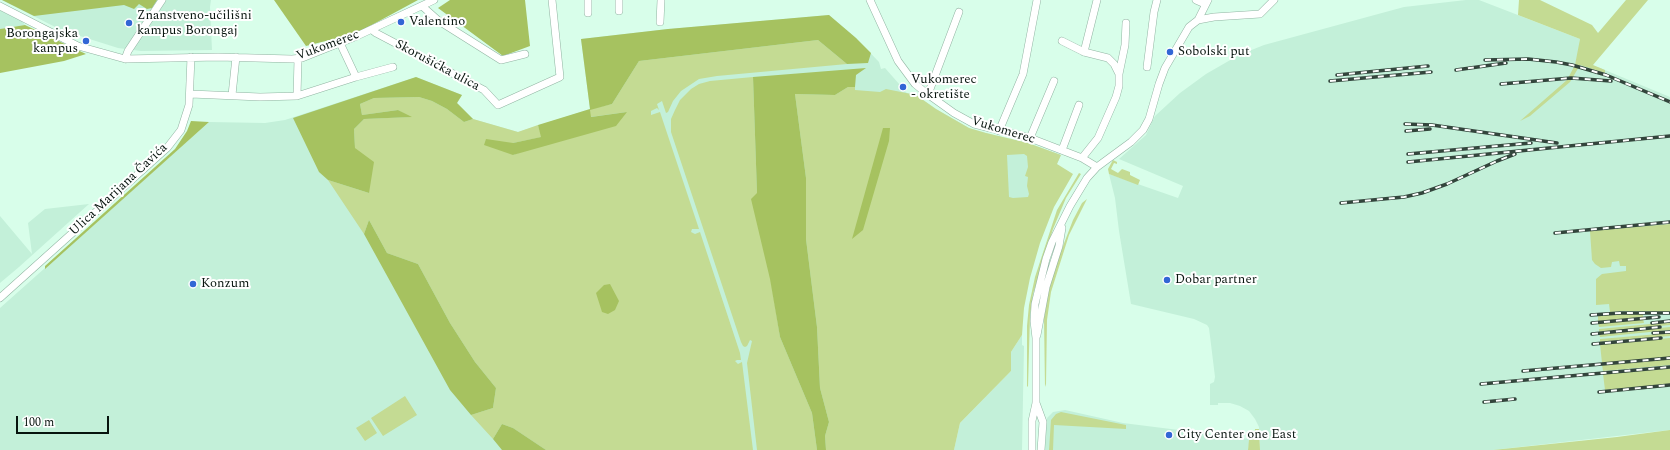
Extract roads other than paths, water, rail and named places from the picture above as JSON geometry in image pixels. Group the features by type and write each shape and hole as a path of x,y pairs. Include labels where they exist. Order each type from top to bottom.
{"street":[{"path":"125,59 128,50 162,0"},
{"name":"Vukomerec","path":"0,6 78,46 125,59 191,57 298,58 372,30 434,0"},
{"name":"Skorušićka ulica","path":"372,30 484,90 498,105 560,77 552,0"},
{"path":"588,0 588,13"},
{"path":"619,0 619,11"},
{"path":"660,22 661,0"},
{"name":"Vukomerec","path":"870,0 898,61 915,84 926,93 954,113 974,124 1030,138 1082,158 1096,167"},
{"path":"999,131 1023,74 1037,0"},
{"path":"1084,52 1097,0"},
{"path":"1147,67 1157,0"},
{"path":"1032,450 1032,421 1036,403 1036,338 1034,322 1037,294 1046,259 1063,220 1087,178 1096,167 1131,142 1144,130 1149,119 1165,68 1189,27 1198,20 1207,2 1196,0"},
{"path":"1198,20 1214,17 1260,14 1274,0"},
{"path":"422,6 439,21 501,60 525,54"},
{"path":"926,93 930,89 959,12"},
{"path":"1082,158 1098,138 1116,97 1125,45 1126,23"},
{"path":"1062,41 1084,52 1108,58 1114,64 1119,74"},
{"path":"340,43 356,77"},
{"name":"Ulica Marijana Čavića","path":"0,298 167,148 181,130 189,105 191,57"},
{"path":"232,96 236,57"},
{"path":"297,96 298,58"},
{"path":"190,94 232,96 297,96 393,67"},
{"path":"1030,138 1054,81"},
{"path":"1062,150 1079,105"},
{"path":"1036,403 1042,422 1041,450"}],"railway":[{"path":"1485,60 1528,59 1572,65 1606,75 1670,102"},
{"path":"1456,70 1506,63"},
{"path":"1337,75 1428,66"},
{"path":"1330,81 1431,72"},
{"path":"1501,84 1571,78 1611,81"},
{"path":"1405,124 1432,125 1557,143"},
{"path":"1406,131 1430,129"},
{"path":"1408,162 1670,136"},
{"path":"1408,154 1531,143"},
{"path":"1341,203 1404,197 1422,193 1447,184 1515,154"},
{"path":"1555,233 1670,222"},
{"path":"1591,315 1620,313 1670,313"},
{"path":"1592,323 1659,317"},
{"path":"1652,323 1670,321"},
{"path":"1592,334 1660,327"},
{"path":"1653,333 1670,332"},
{"path":"1593,344 1661,338"},
{"path":"1523,371 1670,358"},
{"path":"1481,384 1670,367"},
{"path":"1599,392 1670,385"},
{"path":"1484,402 1515,399"}],"place":[{"name":"Valentino","path":"401,22"},
{"name":"Znanstveno-učilišni kampus Borongaj","path":"129,23"},
{"name":"Borongajska kampus","path":"86,41"},
{"name":"Sobolski put","path":"1170,52"},
{"name":"Vukomerec - okretište","path":"903,87"},
{"name":"Dobar partner","path":"1167,280"},
{"name":"Konzum","path":"193,284"},
{"name":"City Center one East","path":"1169,435"}]}
